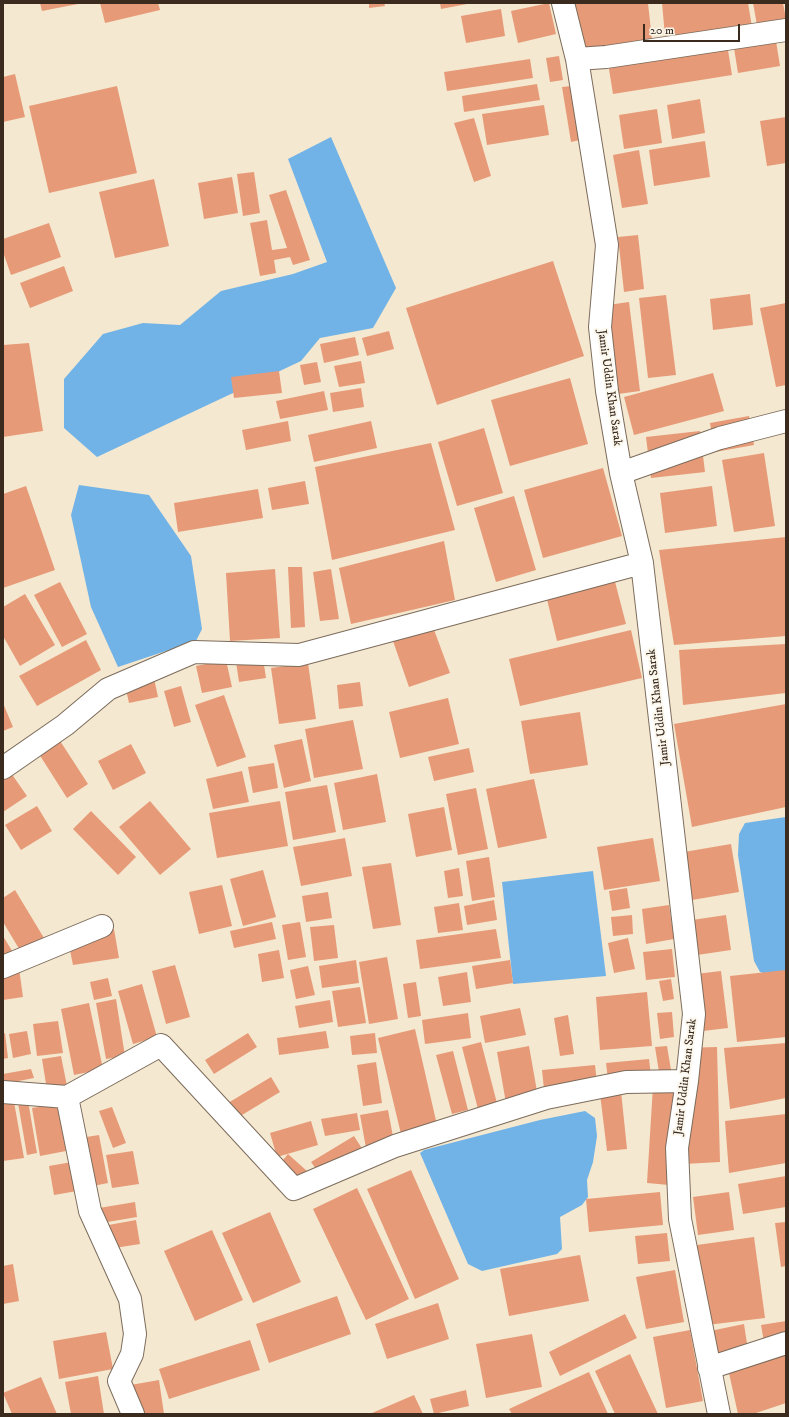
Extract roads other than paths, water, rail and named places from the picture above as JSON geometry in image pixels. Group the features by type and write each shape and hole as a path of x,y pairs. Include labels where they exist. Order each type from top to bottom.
{"street":[{"name":"Jamir Uddin Khan Sarak","path":"563,3 577,59 607,245 600,328 607,391 621,473 642,563 694,1014 687,1081 677,1148 680,1219 719,1414"},
{"path":"577,59 786,30"},
{"path":"621,473 720,438 786,421"},
{"path":"3,768 65,725 108,689 194,652 299,655 642,563"},
{"path":"3,967 102,926"},
{"path":"3,1092 67,1097 161,1045 294,1189 395,1146 546,1098 626,1082 687,1081"},
{"path":"67,1097 90,1211 130,1299 135,1334 132,1354 119,1381 134,1414"},
{"path":"709,1368 786,1343"}],"water":[{"path":"331,137 396,288 373,328 320,338 301,361 97,457 64,428 64,379 103,334 143,323 180,325 221,291 293,274 327,262 288,159"},
{"path":"79,485 149,495 191,556 202,629 196,641 118,667 91,607 71,515"},
{"path":"786,817 786,974 773,976 760,972 754,961 738,855 739,834 745,823"},
{"path":"593,871 606,976 513,984 502,882"},
{"path":"585,1111 595,1118 597,1136 593,1162 587,1180 588,1197 582,1205 560,1217 562,1249 557,1254 482,1271 468,1264 420,1153 424,1150 540,1120"}]}
